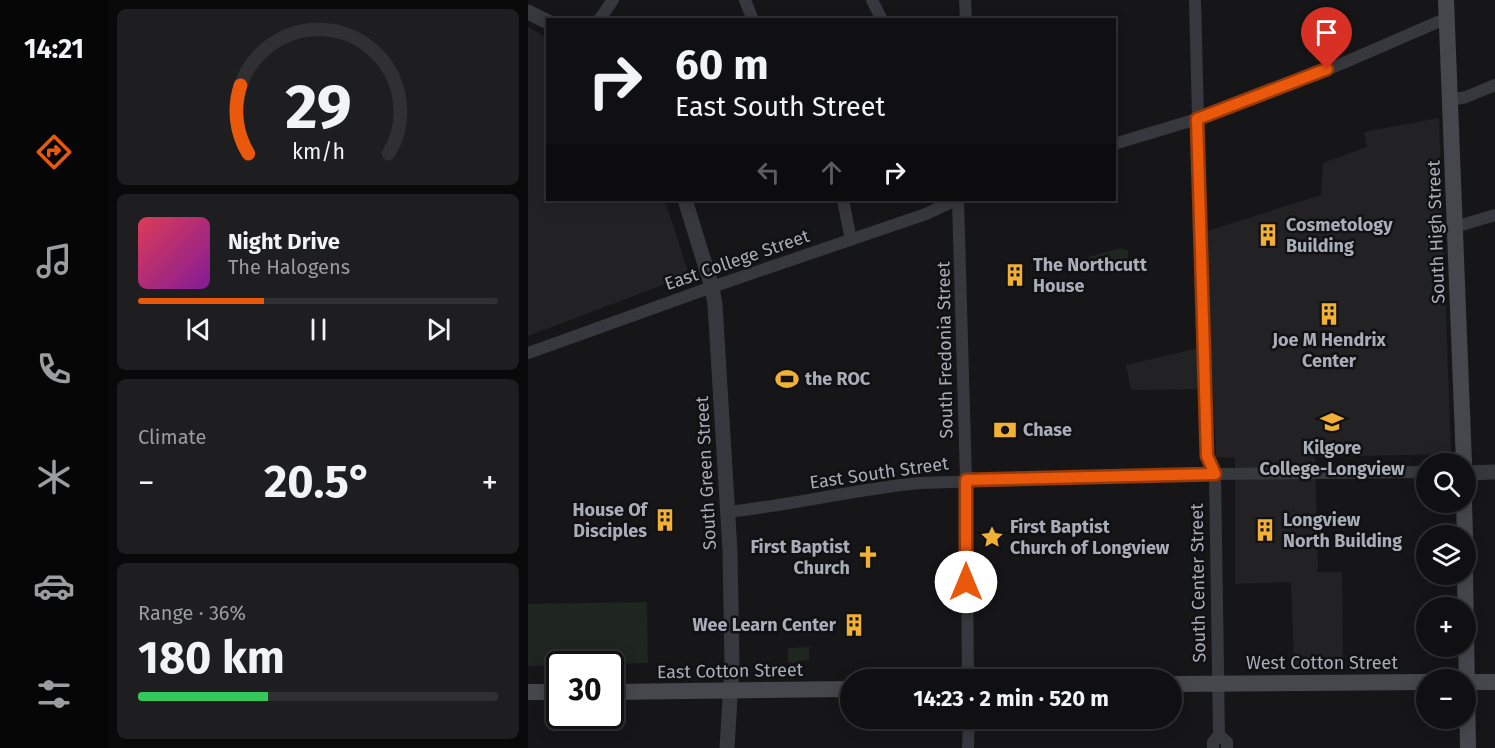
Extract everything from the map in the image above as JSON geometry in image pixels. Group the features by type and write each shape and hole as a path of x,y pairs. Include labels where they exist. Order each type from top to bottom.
{"main road":[{"name":"South High Street","path":"1446,0 1464,453"},
{"path":"1465,585 1467,669"},
{"name":"West Cotton Street","path":"1217,682 1416,682"},
{"path":"1182,684 1217,682"},
{"path":"1476,682 1495,682"},
{"name":"East Cotton Street","path":"624,692 840,689"},
{"path":"528,692 546,692"},
{"path":"1468,729 1468,748"}],"street":[{"path":"600,18 613,0"},
{"path":"745,0 752,18"},
{"path":"872,0 881,18"},
{"path":"965,0 966,18"},
{"name":"South Center Street","path":"1195,0 1206,448 1215,474 1219,735 1213,742 1213,748"},
{"path":"528,12 546,21"},
{"path":"1116,143 1197,119 1341,63 1447,18"},
{"path":"1450,100 1466,97 1495,85"},
{"name":"South Green Street","path":"685,201 712,287 715,304 731,590 727,748"},
{"path":"843,201 851,240"},
{"name":"East College Street","path":"528,353 933,211 955,201"},
{"name":"South Fredonia Street","path":"957,201 966,480 968,669"},
{"path":"1455,226 1495,215"},
{"name":"East South Street","path":"728,512 775,507 903,484 966,480 1416,472"},
{"path":"1476,472 1495,472"},
{"path":"969,729 970,746"},
{"name":"South Center Street","path":"1219,735 1227,742 1227,748"}],"shaded area":[{"path":"528,27 546,37 546,201 665,201 689,275 528,336"},
{"name":"Kilgore College-Longview","path":"1439,118 1451,453 1315,457 1318,568 1316,572 1342,572 1343,667 1294,667 1291,582 1235,584 1235,458 1216,457 1213,389 1131,390 1126,365 1211,345 1207,231 1321,195 1323,163 1367,147 1364,132"},
{"path":"1121,248 1128,251 1128,262 1094,272 1090,269 1088,257"},
{"path":"647,602 648,663 624,664 624,651 546,651 546,666 528,666 528,604"},
{"path":"809,647 809,660 788,663 788,648"}],"place":[{"name":"Cosmetology Building","path":"1268,235"},
{"name":"The Northcutt House","path":"1015,275"},
{"name":"Joe M Hendrix Center","path":"1329,314"},
{"name":"the ROC","path":"787,379"},
{"name":"Kilgore College-Longview","path":"1332,422"},
{"name":"Chase","path":"1005,430"},
{"name":"House Of Disciples","path":"665,520"},
{"name":"Longview North Building","path":"1265,530"},
{"name":"First Baptist Church of Longview","path":"992,537"},
{"name":"First Baptist Church","path":"868,557"},
{"name":"Wee Learn Center","path":"854,625"}],"route":[{"path":"966,582 966,480 1215,474 1207,456 1197,119 1327,69"}]}
